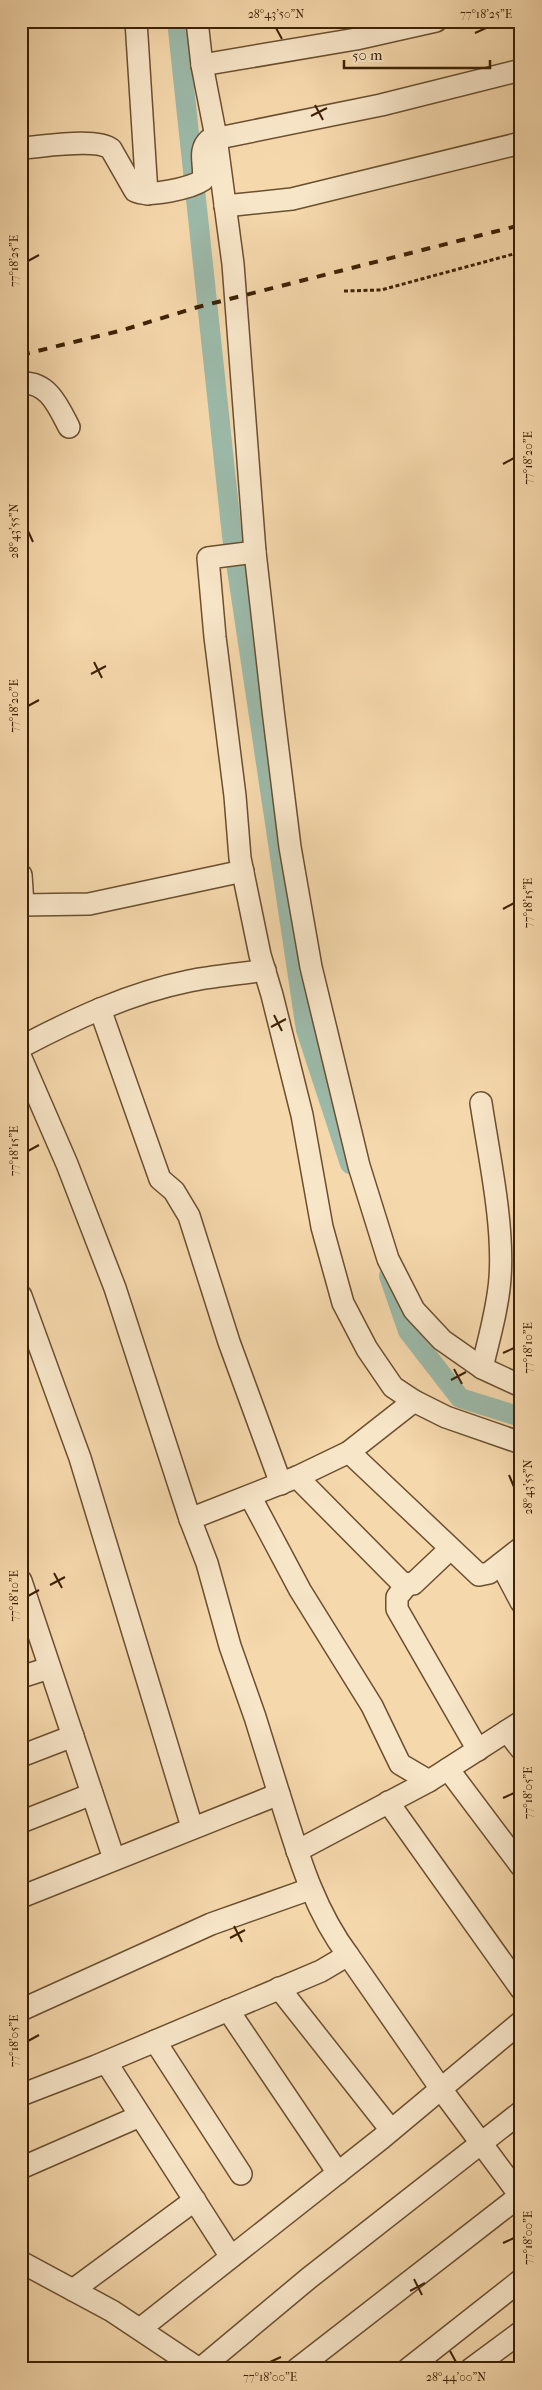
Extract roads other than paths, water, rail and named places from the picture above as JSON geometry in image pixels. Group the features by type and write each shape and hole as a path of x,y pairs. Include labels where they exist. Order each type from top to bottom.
{"street":[{"path":"136,21 147,194"},
{"path":"196,21 216,137 236,297 248,553 290,847 311,967 359,1166 388,1259 414,1310 442,1340 482,1368 521,1386"},
{"path":"202,64 356,39 436,21"},
{"path":"21,148 92,143 106,145 111,149 135,191 147,194 178,189 203,180 202,152 204,144 216,137 381,105 521,70"},
{"path":"225,206 292,199 521,143"},
{"path":"21,383 40,385 50,394 69,427"},
{"path":"248,553 215,556 208,558 207,562 243,871 265,970 302,1115 322,1227 343,1303 379,1369 393,1387 414,1401 473,1428 521,1443"},
{"path":"21,875 22,905 89,904 243,871"},
{"path":"21,1047 68,1022 100,1009 188,981 265,970"},
{"path":"100,1009 160,1179 174,1191 189,1216 229,1342 289,1480 402,1583 407,1585 414,1584 450,1549"},
{"path":"21,1058 67,1164 115,1288 190,1519 207,1564 230,1646 310,1889 333,1935 480,2143 521,2196 297,2369"},
{"path":"481,1102 500,1240 500,1276 497,1306 482,1368"},
{"path":"21,1296 80,1458 192,1827"},
{"path":"190,1519 289,1480 349,1452 414,1401"},
{"path":"349,1452 479,1575 489,1573 521,1548"},
{"path":"250,1496 300,1590 372,1706 400,1764 429,1781"},
{"path":"501,1564 521,1602"},
{"path":"21,1580 25,1605 50,1668 114,1859"},
{"path":"407,1585 397,1597 397,1609 478,1750"},
{"path":"21,1677 50,1668"},
{"path":"297,1851 429,1781 514,1727 521,1749"},
{"path":"21,1756 72,1736"},
{"path":"448,1769 521,1866"},
{"path":"21,1822 92,1794"},
{"path":"21,1896 279,1794"},
{"path":"388,1802 521,1988"},
{"path":"21,2010 212,1924 310,1889"},
{"path":"21,2095 106,2062 321,1971 348,1955"},
{"path":"279,1988 390,2130"},
{"path":"228,2010 338,2173"},
{"path":"140,2329 338,2173 521,2022"},
{"path":"155,2041 241,2174"},
{"path":"106,2062 232,2257"},
{"path":"21,2262 112,2310 200,2369 309,2278 521,2112"},
{"path":"21,2168 140,2116"},
{"path":"74,2290 195,2200"},
{"path":"408,2369 521,2280"},
{"path":"471,2369 521,2332"}],"waterway":[{"path":"177,21 232,536 306,1030 350,1164"},
{"path":"389,1276 408,1331 460,1398 521,1417"}],"railway":[{"path":"21,355 123,330 198,307 521,225"}]}
